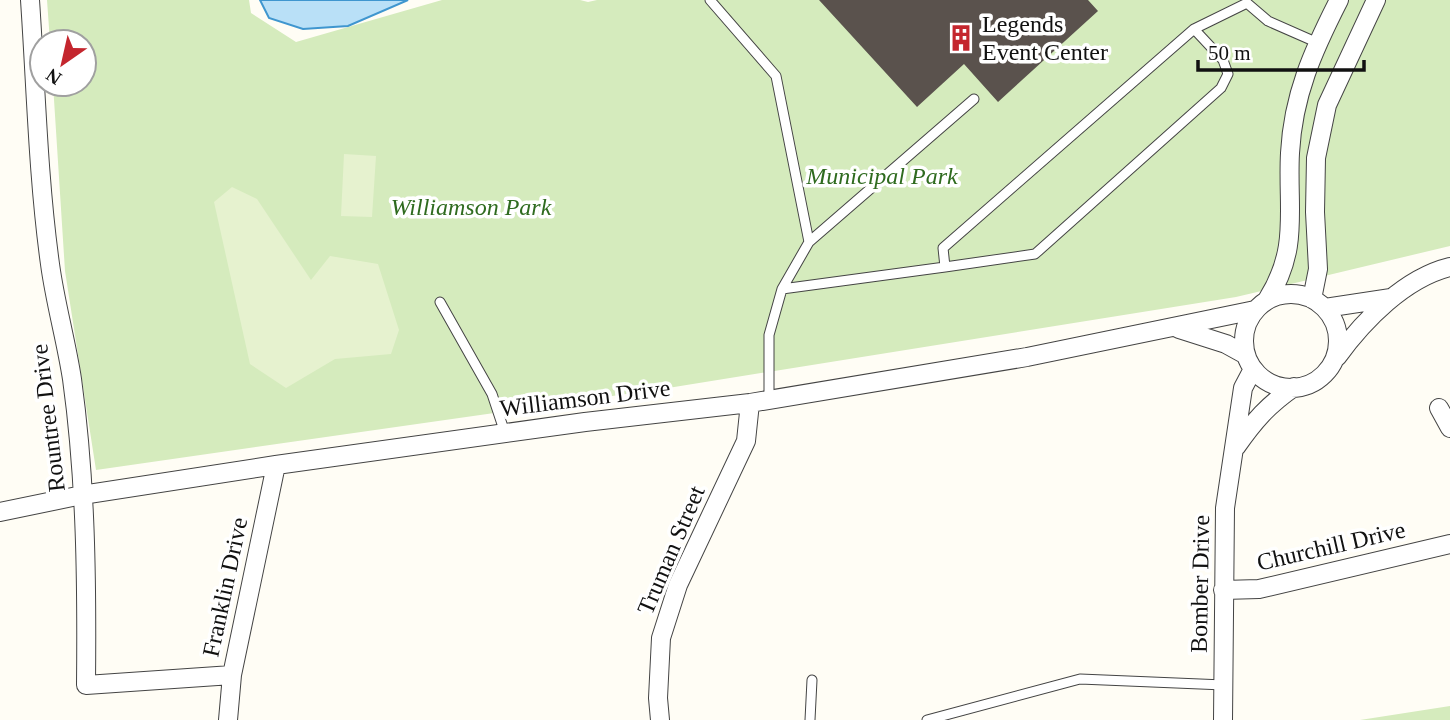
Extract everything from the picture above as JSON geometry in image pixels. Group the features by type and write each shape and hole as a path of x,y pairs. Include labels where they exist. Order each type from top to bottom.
{"street":[{"name":"Rountree Drive","path":"30,0 40,169 50,265 72,379 82,495 87,592 86,685 232,675"},
{"path":"1339,0 1305,73 1290,153 1288,249 1280,279 1247,324 1244,339 1250,362 1265,380 1279,386 1309,384 1322,376 1368,318 1391,298 1436,271 1450,267"},
{"path":"1319,303 1315,212 1316,158 1327,105 1376,0"},
{"path":"1261,305 1282,295 1298,294 1319,303 1334,321 1338,335 1332,364"},
{"path":"1319,303 1391,298"},
{"name":"Williamson Drive","path":"0,512 82,495 276,465 769,400 1027,357 1176,328 1261,305"},
{"name":"Williamson Drive","path":"1176,328 1226,344 1250,362"},
{"name":"Bomber Drive","path":"1223,720 1225,508 1243,388 1250,362"},
{"name":"Bomber Drive","path":"1234,450 1256,419 1274,401 1294,387"},
{"name":"Truman Street","path":"660,720 658,698 661,638 678,585 746,441 750,403"},
{"path":"1439,408 1450,428"},
{"name":"Franklin Drive","path":"228,720 232,675 276,465"},
{"name":"Churchill Drive","path":"1223,590 1259,589 1450,544"}],"lane":[{"path":"710,0 776,76 809,242"},
{"path":"945,267 943,248 1194,29 1247,1 1268,21 1318,43"},
{"path":"782,289 1035,254 1221,88 1228,74 1223,60 1194,29"},
{"path":"769,400 769,335 782,289 809,242 974,99"},
{"path":"440,302 492,394 505,433"},
{"path":"927,720 1080,679 1224,685"},
{"path":"810,720 812,680"}],"green space":[{"path":"47,0 249,0 251,13 296,42 442,0 1450,0 1450,246 1236,297 668,388 96,470 65,271 54,98 98,98 98,28 49,28"},
{"path":"344,154 376,156 372,217 341,216"},
{"path":"232,187 257,199 311,280 330,256 378,264 399,330 391,354 335,359 286,388 250,364 214,202"},
{"path":"1450,706 1450,720 1360,720"}],"water":[{"path":"260,0 408,0 348,26 303,29 269,18"}],"building":[{"name":"Legends Event Center","path":"819,0 1088,0 1098,11 998,102 964,64 917,107"}],"place":[{"name":"Legends Event Center","path":"961,38"}],"park label":[{"name":"Municipal Park","path":"882,176"},
{"name":"Williamson Park","path":"471,207"}]}
